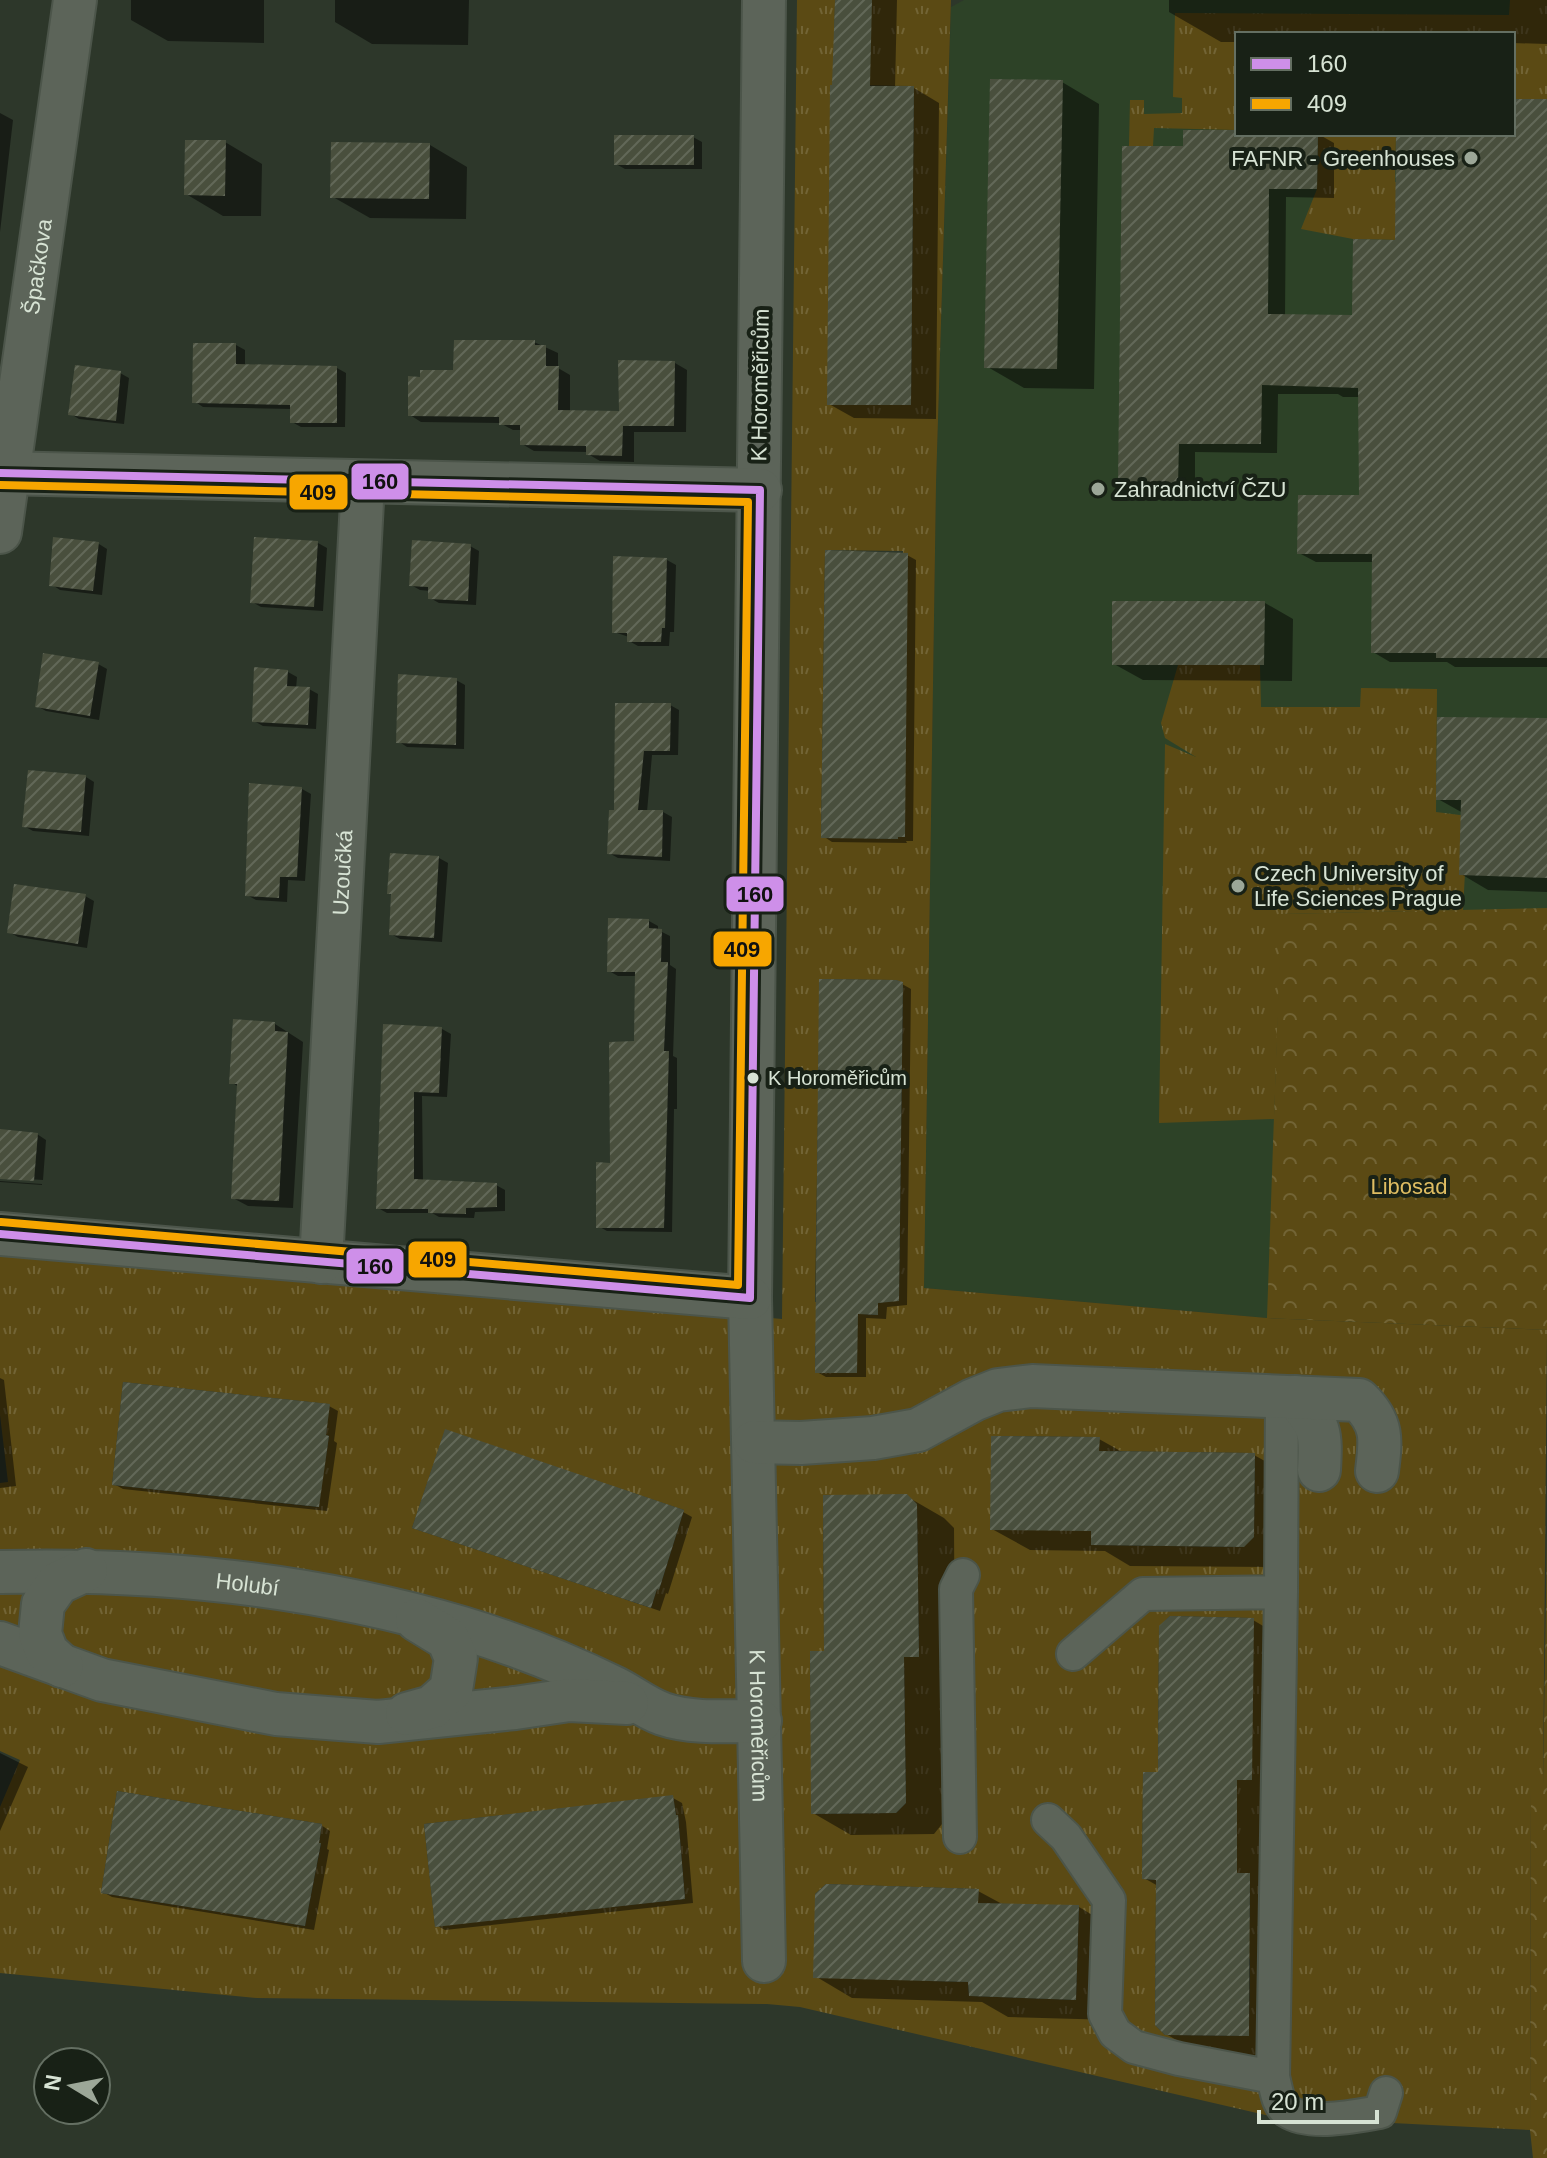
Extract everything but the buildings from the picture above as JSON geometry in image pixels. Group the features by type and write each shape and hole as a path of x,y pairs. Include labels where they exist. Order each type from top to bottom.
{"street":[{"name":"Špačkova","path":"0,532 3,473 75,0"},
{"name":"K Horoměřicům","path":"764,0 750,1298 764,1961"},
{"path":"3,473 760,490"},
{"name":"Uzoučká","path":"321,1262 363,483"},
{"path":"0,1234 750,1298"},
{"path":"754,1442 801,1443 873,1438 918,1430 998,1390 1032,1386 1359,1400 1374,1414 1380,1444 1377,1471"},
{"path":"1289,1397 1316,1420 1321,1442 1319,1470"},
{"path":"1289,1397 1281,1592 1273,2077 1278,2098 1287,2111 1311,2118 1339,2119 1380,2112 1386,2093"},
{"path":"62,1666 47,1652 40,1634 43,1604 58,1583 86,1570"},
{"name":"Holubí","path":"0,1572 86,1570 261,1585 348,1599 463,1628 521,1648 618,1689 665,1715 717,1722 760,1721"},
{"path":"960,1837 956,1589 963,1575"},
{"path":"1073,1654 1143,1594 1281,1592"},
{"name":"Holubí","path":"378,1722 432,1707 451,1690 456,1658 448,1639 407,1614"},
{"name":"Holubí","path":"0,1643 102,1680 276,1714 378,1722 569,1700 610,1701 647,1707"},
{"path":"1048,1820 1066,1837 1109,1900 1105,2014 1115,2033 1134,2047 1273,2077"}],"shaded area":[{"name":"Czech University of Life Sciences Prague","path":"964,0 1547,0 1547,1330 1267,1318 924,1288 936,484 951,7"}],"green space":[{"path":"797,0 835,0 834,48 872,0 951,0 936,484 924,1288 1267,1318 1547,1330 1543,1786 1531,1786 1530,2130 1274,2117 800,2007 767,2004 257,1998 0,1973 0,1807 20,1760 0,1751 0,1483 8,1482 0,1415 0,1255 782,1319","holes":["831,85 914,86 911,405 828,405","825,550 903,551 898,839 821,837","820,979 896,980 903,983 899,1300 878,1303 877,1315 861,1314 860,1303 815,1302","815,1343 857,1343 857,1373 815,1373","123,1382 329,1404 326,1435 329,1436 318,1507 112,1485","445,1430 684,1510 651,1608 412,1528","991,1436 1099,1437 1099,1451 1255,1453 1254,1537 1243,1547 1092,1545 1091,1531","907,1495 917,1505 919,1657 904,1657 906,1803 896,1813 812,1814 810,1652 824,1651 823,1496","1170,1616 1253,1618 1237,1780 1237,1873 1250,1874 1250,1918 1238,1931 1250,1960 1249,2036 1165,2035 1155,2025 1156,1880 1142,1879 1143,1772 1158,1772 1159,1626","117,1791 322,1824 305,1926 101,1893","673,1796 678,1815 685,1899 435,1926 424,1824","826,1884 978,1889 978,1903 1079,1906 1076,2000 969,1996 968,1982 931,1981 815,1894"]},
{"path":"1510,0 1547,0 1547,99 1515,99 1515,32 1235,32 1235,130 1154,128 1153,146 1129,146 1130,100 1144,100 1144,114 1182,113 1182,98 1173,97 1175,13 1509,15"},
{"path":"1318,136 1396,136 1395,182 1449,183 1449,241 1353,239 1301,229 1317,189"},
{"path":"1178,665 1260,665 1261,707 1360,707 1361,688 1437,689 1436,812 1468,816 1463,910 1282,914 1274,1119 1159,1123 1165,744 1196,757 1165,738 1161,723"},
{"name":"Libosad","path":"1547,908 1547,1330 1267,1318 1281,914"},
{"path":"1547,1533 1547,2158 1533,2158 1530,2130 1531,1785 1543,1785"}],"transit line":[{"name":"160","path":"0,473 760,490"},
{"name":"409","path":"0,485 748,502 738,1285 1,1222"},
{"name":"160","path":"750,1298 760,490"},
{"name":"160","path":"0,1234 750,1298"}],"place":[{"name":"FAFNR - Greenhouses","path":"1471,158"},
{"name":"Zahradnictví ČZU","path":"1098,489"},
{"name":"Czech University of Life Sciences Prague","path":"1238,886"},
{"name":"K Horoměřicům","path":"753,1078"}]}
